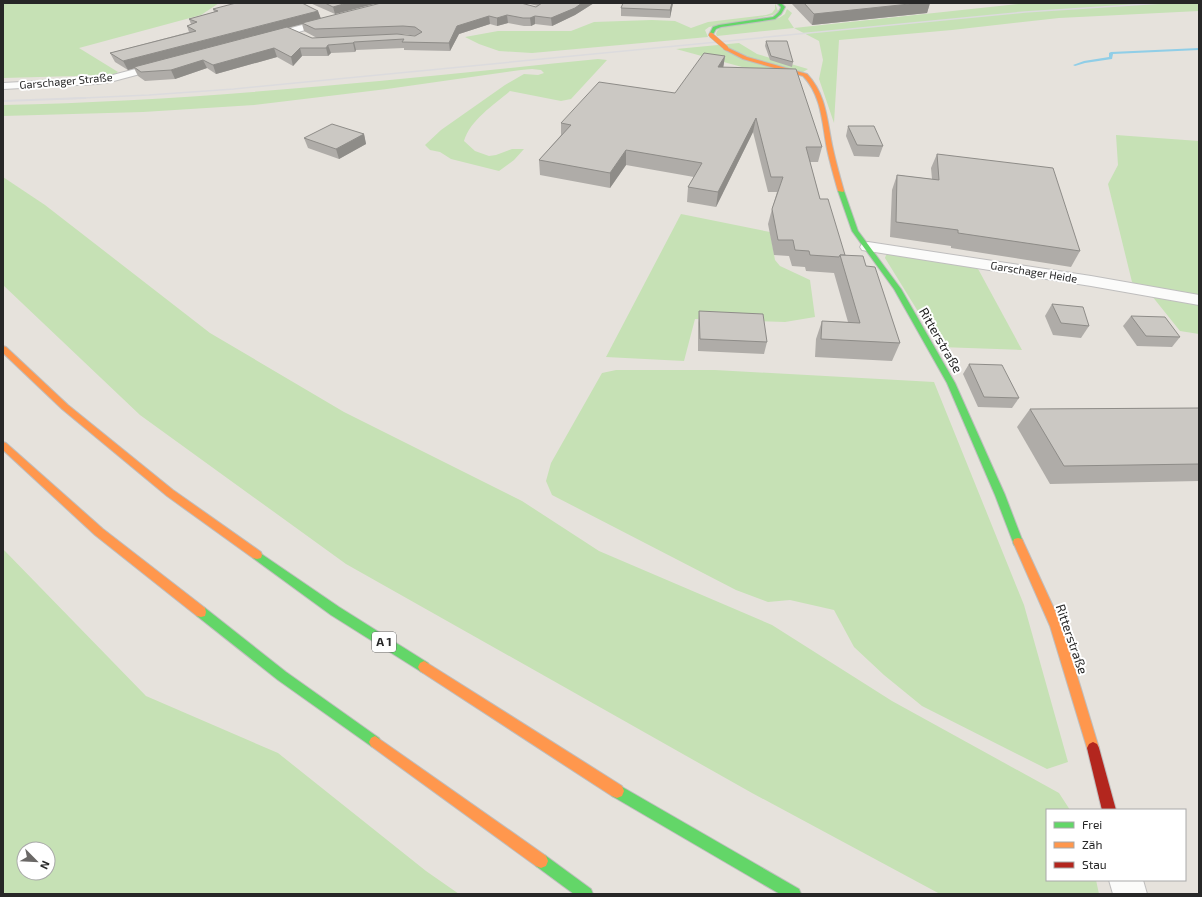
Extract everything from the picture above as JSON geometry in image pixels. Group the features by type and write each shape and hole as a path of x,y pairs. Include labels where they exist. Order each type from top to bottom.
{"main road":[{"name":"Ritterstraße","path":"779,3 783,8 780,15 763,20 720,26 714,28 711,35 726,48 745,58 796,72 808,76 811,80 822,106 830,150 844,202 854,231 868,247 897,289 951,383 1000,495 1019,544 1056,626 1090,736 1109,809"},
{"name":"A 1","path":"3,349 65,407 170,493 335,611 643,807 794,894"},
{"path":"3,445 99,532 282,676 586,894"}],"street":[{"path":"253,41 336,18 321,14"},
{"path":"292,31 309,39"},
{"name":"Garschager Straße","path":"3,86 103,80 178,61"},
{"name":"Garschager Heide","path":"868,247 1098,282 1199,300"},
{"path":"1126,881 1130,894"}],"green space":[{"path":"3,3 219,3 201,15 79,48 118,72 113,75 3,78"},
{"path":"775,3 778,11 773,15 709,27 705,30 708,37 532,53 499,51 465,37 498,31 571,31 594,22 652,20 675,21 691,28 708,22 766,15 772,13 775,9"},
{"path":"1028,3 1199,3 1199,11 1059,18 952,30 839,40 834,123 819,79 823,60 819,41 794,28"},
{"path":"787,9 792,13 788,19 794,28 717,36 716,34 720,28 779,18 785,14"},
{"path":"739,43 757,54 808,69 790,80 676,49"},
{"path":"598,59 607,60 571,99 561,101 510,91 490,107 471,126 464,141 475,151 489,156 512,149 524,149 514,160 499,171 451,159 440,152 430,150 425,145 441,130 505,85 524,74 538,75 544,73 541,70 521,70 387,89 254,105 143,112 3,116 3,105 78,103 227,94"},
{"path":"1116,135 1199,141 1199,334 1180,331 1152,296 1132,282 1108,184 1118,165"},
{"path":"3,177 45,205 210,333 344,412 522,501 599,551 772,625 892,701 1059,793 1069,809 1046,809 1046,881 1096,881 1099,894 940,894 752,793 346,564 140,415 3,285"},
{"path":"681,214 770,232 775,260 780,266 810,280 815,317 785,322 695,319 684,361 606,357"},
{"path":"888,254 977,267 1022,350 940,347 885,258"},
{"path":"616,370 715,370 934,382 1024,605 1068,762 1047,769 922,706 884,675 854,647 834,610 790,600 768,602 736,590 552,495 546,481 551,463 602,373"},
{"path":"3,549 146,696 278,753 426,871 459,894 3,894"}],"building":[{"path":"236,3 302,3 318,11 123,61 110,53 196,31 187,26 197,22 189,19 218,11 213,9"},
{"path":"325,3 347,3 333,7"},
{"path":"381,3 521,3 536,7 542,3 582,3 575,8 551,18 535,16 523,18 507,15 497,18 489,16 457,26 449,43 402,42 404,39 354,42 328,45 326,48 300,48 291,57 274,48 213,65 203,60 171,70 141,72 134,67 287,27 312,38 397,34 415,36 422,32 415,27 403,26 315,29 302,23"},
{"path":"623,3 672,3 670,10 621,8"},
{"path":"804,3 919,3 814,14"},
{"path":"766,41 787,41 793,62 771,56"},
{"path":"704,53 725,56 718,67 796,69 822,147 806,147 820,199 828,199 845,255 840,255 839,257 810,255 809,251 795,250 793,240 778,240 772,209 783,177 771,177 756,118 718,192 688,187 702,163 626,150 610,173 539,160 571,125 561,123 599,82 675,93"},
{"path":"332,124 364,134 336,149 304,138"},
{"path":"848,126 874,126 883,146 857,145"},
{"path":"937,154 1053,168 1080,251 958,233 958,230 896,222 897,175 939,180"},
{"path":"840,255 863,256 866,266 875,267 900,343 821,339 822,321 860,323"},
{"path":"1052,304 1083,307 1089,326 1061,323"},
{"path":"699,311 763,314 767,342 700,339"},
{"path":"1131,316 1165,317 1180,337 1146,336"},
{"path":"969,364 1002,365 1019,398 984,397"},
{"path":"1199,408 1199,464 1064,466 1030,409"}],"waterway":[{"path":"1075,65 1084,62 1111,58 1111,53 1199,49"}],"railway":[{"path":"75,98 234,89 1025,12 1163,3"},
{"path":"3,101 75,98"},
{"path":"61,99 75,98"},
{"path":"75,98 85,98"}],"traffic: fast":[{"path":"711,35 714,28 720,26 774,18 780,14 783,9 779,3"},
{"path":"841,191 855,231 897,289 951,383 1000,495 1018,542"},
{"path":"257,555 335,611 424,667"},
{"path":"201,612 282,676 375,742"},
{"path":"617,791 794,894"},
{"path":"541,861 586,894"}],"traffic: slow":[{"path":"711,35 726,48"},
{"path":"726,48 745,58 805,75 812,82 817,90 823,109 830,149 841,191"},
{"path":"3,349 65,407 170,493 257,555"},
{"path":"3,445 99,532 201,612"},
{"path":"1018,542 1056,626 1093,748"},
{"path":"424,667 617,791"},
{"path":"375,742 541,861"}],"traffic: jam":[{"path":"1093,748 1109,809"}]}
